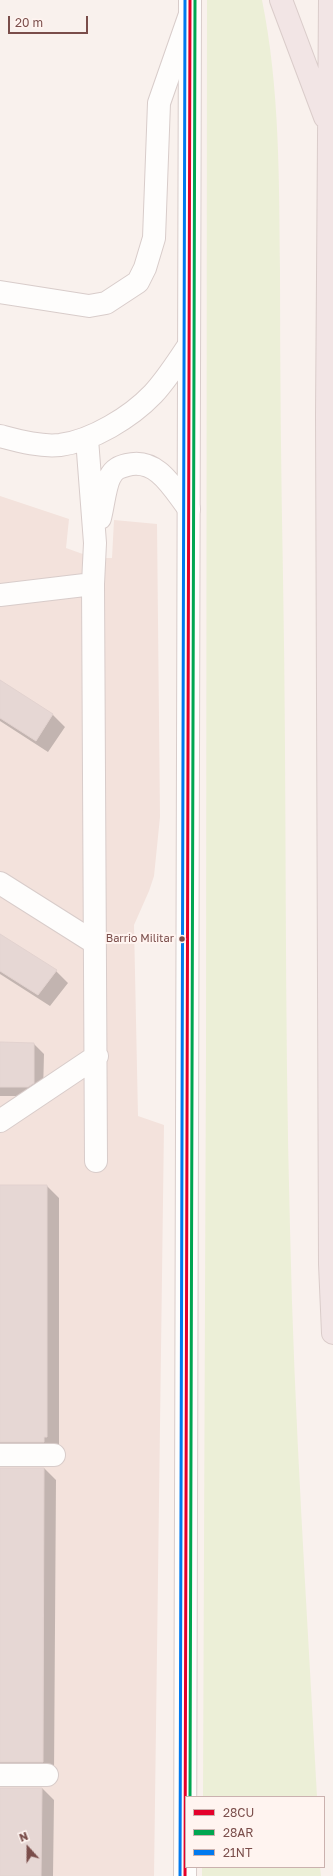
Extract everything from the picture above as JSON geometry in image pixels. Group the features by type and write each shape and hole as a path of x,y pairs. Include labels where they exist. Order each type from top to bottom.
{"highway":[{"path":"281,0 330,130"},
{"path":"316,0 330,130"},
{"path":"330,0 327,415 330,1256 333,1333"}],"street":[{"path":"0,292 89,306 106,303 138,282 145,268 154,238 158,103 190,6"},
{"path":"185,1796 190,6"},
{"path":"0,436 28,443 60,445 87,439 116,424 153,395 189,345"},
{"path":"87,439 95,543 93,584 97,1056 96,1161"},
{"path":"95,543 109,477 118,467 136,463 146,464 154,468 189,509"},
{"path":"0,595 93,584"},
{"path":"0,883 95,943"},
{"path":"0,1121 97,1056"},
{"path":"0,1455 54,1455"},
{"path":"0,1775 47,1775"}],"shaded area":[{"path":"0,496 69,519 66,548 94,558 112,558 114,520 157,524 160,817 154,876 134,925 138,1116 164,1125 154,1876 0,1876"}],"green space":[{"path":"207,0 262,0 272,67 277,135 285,740 288,1147 298,1441 317,1796 203,1796 206,1050"},
{"path":"202,1868 320,1868 321,1876 202,1876"}],"building":[{"path":"0,680 53,714 36,741 0,718"},
{"path":"0,934 57,970 38,995 0,971"},
{"path":"0,1042 34,1043 34,1083 28,1087 0,1087"},
{"path":"0,1185 47,1185 47,1437 44,1437 44,1442 0,1442"},
{"path":"0,1468 44,1468 43,1762 0,1762"},
{"path":"0,1788 42,1788 41,1876 0,1876"}],"transit line":[{"name":"21NT","path":"180,1876 185,0"},
{"name":"28CU","path":"185,1796 190,0"},
{"name":"28AR","path":"190,1796 195,0"},
{"name":"28CU","path":"185,1868 185,1876"}],"place":[{"name":"Barrio Militar","path":"182,939"}]}
